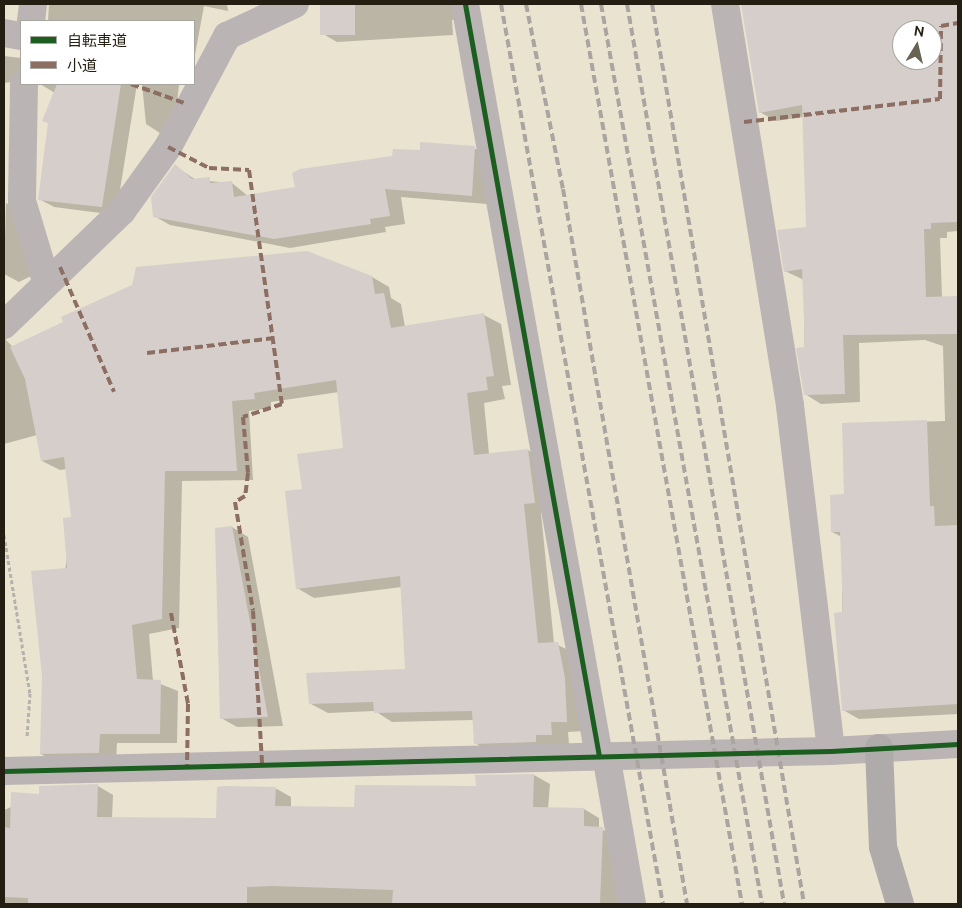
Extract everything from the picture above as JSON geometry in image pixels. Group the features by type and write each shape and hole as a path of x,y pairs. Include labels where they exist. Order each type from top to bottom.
{"street":[{"path":"31,20 33,4"},
{"path":"4,325 46,281 122,212 168,147 227,36 295,4"},
{"path":"465,4 602,756 632,904"},
{"path":"725,4 790,406 831,751"},
{"path":"4,33 20,36"},
{"path":"24,85 22,202 46,281"},
{"path":"14,771 831,751 958,744"},
{"path":"879,748 883,847 900,904"}],"path":[{"path":"4,535 30,693 14,771"}],"building":[{"path":"320,4 355,4 355,35 320,35"},
{"path":"741,4 958,4 958,222 931,223 931,229 924,229 926,297 958,296 958,334 843,335 845,394 804,395 796,348 805,347 802,269 784,272 777,230 806,227 802,105 759,113"},
{"path":"57,85 121,85 102,207 38,200 48,123 42,121"},
{"path":"420,142 475,146 472,196 385,189 390,216 370,219 371,224 274,239 153,217 151,197 175,164 192,179 210,177 210,183 232,181 234,197 295,187 292,173 300,169 392,156 393,149 420,150"},
{"path":"307,251 372,276 375,294 384,293 391,328 484,313 494,376 486,377 488,390 467,393 474,455 528,449 535,503 524,504 538,643 558,642 565,678 567,722 551,722 552,735 536,735 536,742 474,744 472,711 374,713 373,702 309,704 306,673 405,669 400,576 296,589 285,491 302,489 297,454 343,448 336,380 254,393 255,399 232,401 237,471 165,471 162,619 132,625 137,679 161,680 160,734 100,734 99,753 40,754 42,676 31,571 67,568 63,518 71,517 64,457 41,461 25,379 10,347 63,322 61,317 132,285 136,267"},
{"path":"927,420 930,506 934,506 935,526 958,525 958,704 842,711 834,613 843,612 840,532 831,532 830,495 844,494 842,423"},
{"path":"232,526 268,717 220,719 215,528"},
{"path":"534,774 533,807 584,808 584,826 603,827 600,904 392,904 393,890 272,886 247,887 247,904 28,904 28,898 4,897 4,827 10,828 11,792 39,794 39,786 98,784 97,817 216,818 217,787 223,786 276,787 275,806 354,807 355,785 476,786 475,775"}],"railway":[{"path":"501,4 663,904"},
{"path":"526,4 563,189 687,904"},
{"path":"581,4 742,904"},
{"path":"601,4 762,904"},
{"path":"627,4 784,904"},
{"path":"652,4 804,904"}],"marked path":[{"path":"744,122 940,99 941,26 958,23"},
{"path":"134,85 187,104"},
{"path":"168,147 209,168 249,170 282,404 243,417 248,473 245,496 235,502 253,611 262,764"},
{"path":"60,267 114,392"},
{"path":"147,353 274,338"},
{"path":"171,613 188,704 187,766"}],"cycle path":[{"path":"465,4 599,756"},
{"path":"4,771 831,751 958,744"}]}
